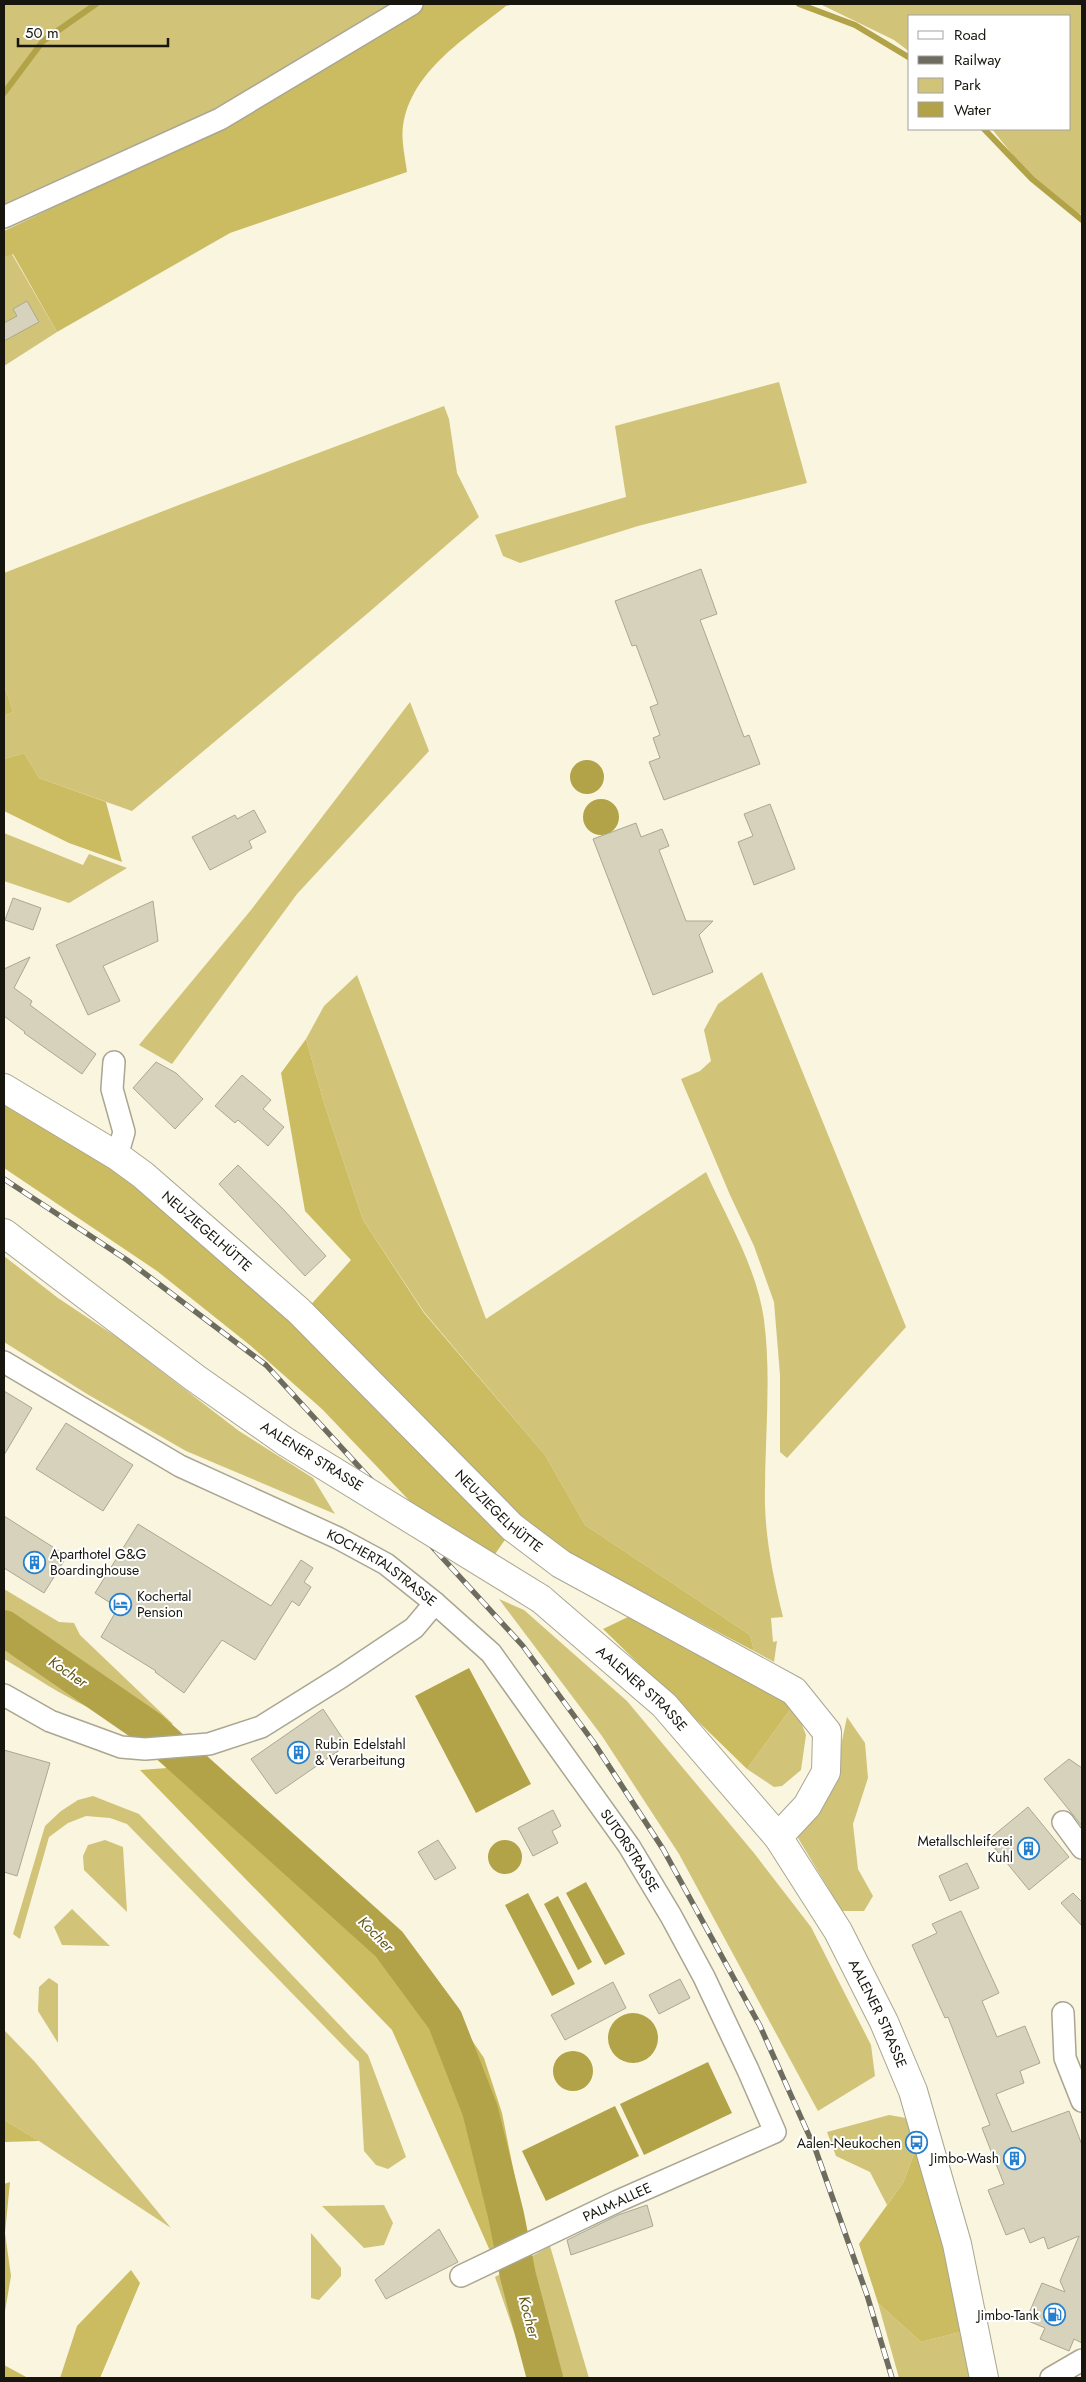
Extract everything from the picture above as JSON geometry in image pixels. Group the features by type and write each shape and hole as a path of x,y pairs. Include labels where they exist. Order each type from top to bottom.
{"street":[{"path":"4,217 220,119 412,4"},
{"path":"114,1062 112,1089 124,1132 117,1156"},
{"name":"NEU-ZIEGELHÜTTE","path":"4,1088 117,1156 143,1176 299,1311 512,1527 561,1564 794,1691 827,1732 826,1772 807,1806 778,1837"},
{"name":"AALENER STRASSE","path":"4,1233 195,1378 286,1442 540,1599 664,1705 778,1837 838,1932 884,2022 912,2090 957,2244 984,2378"},
{"name":"KOCHERTALSTRASSE","path":"4,1362 180,1466 338,1538 386,1564 436,1603 414,1628 261,1727 209,1744 145,1749 121,1747 50,1721 4,1695"},
{"name":"SUTORSTRASSE","path":"436,1603 491,1653 629,1846 704,1977 775,2132"},
{"path":"1063,1822 1082,1848"},
{"path":"1063,2013 1065,2058 1082,2101"},
{"name":"PALM-ALLEE","path":"461,2276 618,2201 775,2132"},
{"path":"1052,2378 1082,2360"}],"green space":[{"path":"4,4 397,4 216,108 4,207"},
{"path":"820,4 1082,4 1082,215 1068,208 1043,189 1021,166 993,130 1071,130 1071,15 908,15 908,50 894,40"},
{"path":"12,254 57,332 4,366 4,258"},
{"path":"779,382 807,483 638,526 520,563 503,556 495,535 626,497 615,426"},
{"path":"444,406 449,419 457,473 479,517 132,811 39,778 24,753 4,759 4,716 13,712 4,684 4,573 184,503"},
{"path":"410,702 429,751 297,894 172,1064 139,1045 251,910"},
{"path":"4,833 83,865 89,854 127,868 69,903 4,881"},
{"path":"762,972 906,1327 787,1458 780,1452 780,1375 774,1302 754,1246 730,1195 681,1079 700,1071 711,1061 704,1030 718,1004"},
{"path":"357,975 486,1319 706,1172 748,1263 755,1282 764,1320 767,1366 765,1505 771,1561 783,1617 771,1618 773,1642 777,1641 774,1662 754,1651 750,1635 585,1525 545,1455 424,1312 363,1220 324,1103 306,1039 324,1006"},
{"path":"4,1256 58,1298 118,1338 239,1431 313,1478 335,1514 186,1451 87,1394 4,1342"},
{"path":"4,1589 59,1622 74,1623 80,1635 173,1724 151,1725 129,1722 107,1715 63,1695 4,1659"},
{"path":"499,1599 524,1610 627,1701 754,1853 811,1927 871,2045 875,2076 818,2111 679,1854 602,1736"},
{"path":"794,1704 806,1735 801,1770 782,1786 774,1787 747,1769"},
{"path":"847,1717 865,1743 868,1778 853,1824 858,1869 873,1896 864,1911 842,1911 795,1833 835,1774"},
{"path":"93,1796 139,1814 368,2055 406,2157 388,2169 376,2165 364,2151 359,2062 127,1824 110,1818 86,1816 68,1823 49,1837 20,1939 13,1934 45,1826 61,1811 78,1800"},
{"path":"105,1840 123,1847 127,1912 84,1870 83,1856 88,1845"},
{"path":"72,1909 110,1946 62,1945 54,1927"},
{"path":"49,1978 58,1984 58,2043 38,2011 39,1987"},
{"path":"4,2030 35,2062 171,2228 4,2120"},
{"path":"889,2115 906,2118 915,2151 903,2183 887,2205 870,2172 836,2156 827,2132"},
{"path":"384,2205 393,2223 384,2245 364,2248 322,2206"},
{"path":"311,2233 341,2268 341,2276 319,2300 311,2298"},
{"path":"550,2246 589,2378 530,2378 495,2277"},
{"path":"878,2303 921,2342 964,2331 970,2378 899,2378"}],"shaded area":[{"path":"412,4 514,4 506,6 443,57 417,89 408,106 403,126 407,172 230,233 57,332 13,254 4,258 4,231 223,127"},
{"path":"4,684 13,712 4,716"},
{"path":"24,753 39,778 106,802 122,862 69,843 4,811 4,759"},
{"path":"306,1039 324,1103 363,1220 424,1313 545,1455 585,1525 750,1635 754,1651 572,1555 521,1517 307,1309 351,1260 305,1211 281,1073"},
{"path":"4,1097 114,1164 294,1318 509,1534 493,1557 424,1516 322,1409 251,1346 157,1271 4,1168"},
{"path":"630,1616 794,1704 747,1769 603,1629"},
{"path":"208,1765 407,1945 484,2058 502,2113 525,2228 491,2253 392,2030 140,1770"},
{"path":"4,2120 39,2141 4,2142"},
{"path":"915,2151 950,2244 964,2331 921,2342 878,2303 859,2244 903,2183"},
{"path":"10,2182 5,2233 11,2276 4,2317 4,2184"},
{"path":"131,2270 140,2283 100,2378 60,2378 77,2326"},
{"path":"4,2365 28,2378 4,2378"}],"water":[{"path":"587,760 599,765 604,777 599,789 587,794 575,789 570,777 575,765"},
{"path":"601,799 608,800 614,804 618,810 618,824 614,830 608,834 601,835 594,834 588,830 584,824 583,817 584,810 588,804 594,800"},
{"path":"469,1668 531,1784 476,1813 415,1696"},
{"path":"505,1840 512,1841 517,1845 521,1850 521,1864 517,1869 512,1873 505,1874 498,1873 493,1869 489,1864 488,1857 489,1850 493,1845 498,1841"},
{"path":"586,1882 625,1954 605,1965 566,1893"},
{"path":"528,1893 575,1984 552,1996 505,1905"},
{"path":"558,1896 592,1962 578,1970 544,1904"},
{"path":"633,2013 643,2015 651,2020 656,2028 658,2038 656,2048 651,2056 643,2061 633,2063 623,2061 615,2056 610,2048 608,2038 610,2028 615,2020 623,2015"},
{"path":"573,2051 587,2057 593,2071 587,2085 573,2091 559,2085 553,2071 559,2057"},
{"path":"708,2062 732,2113 644,2155 620,2104"},
{"path":"615,2106 639,2156 546,2201 522,2151"}],"building":[{"path":"27,301 39,322 4,341 4,323 17,316 13,309"},
{"path":"701,569 717,614 700,620 744,737 749,735 760,764 664,800 649,762 660,758 653,738 660,735 650,707 658,704 636,645 632,646 615,601"},
{"path":"770,804 795,869 754,885 738,842 753,836 744,814"},
{"path":"254,810 266,832 249,841 252,848 210,870 192,837 235,815 237,819"},
{"path":"636,823 641,837 662,829 669,846 659,850 686,921 713,921 699,935 713,972 653,995 593,839"},
{"path":"13,898 41,908 33,930 5,920"},
{"path":"153,901 158,941 103,966 120,1001 88,1015 56,945"},
{"path":"30,957 14,988 32,1001 30,1005 96,1054 82,1074 24,1033 4,1016 4,969"},
{"path":"156,1062 176,1073 203,1099 175,1129 133,1088"},
{"path":"242,1075 271,1100 263,1109 284,1127 268,1146 238,1120 235,1123 215,1106"},
{"path":"238,1165 283,1209 326,1256 305,1276 219,1184"},
{"path":"4,1391 32,1408 4,1455"},
{"path":"66,1423 133,1465 103,1511 36,1469"},
{"name":"Aparthotel G&G Boardinghouse","path":"4,1516 67,1556 44,1593 4,1568"},
{"path":"138,1524 271,1606 301,1560 313,1568 304,1582 311,1587 299,1606 292,1601 255,1660 222,1640 184,1693 156,1671 101,1637 118,1608 95,1593"},
{"name":"Rubin Edelstahl & Verarbeitung","path":"323,1709 347,1745 276,1794 251,1759"},
{"path":"4,1750 50,1763 17,1876 4,1872"},
{"path":"1069,1759 1082,1768 1082,1826 1044,1779"},
{"name":"Metallschleiferei Kuhl","path":"1028,1807 1069,1857 1029,1890 988,1840"},
{"path":"553,1810 561,1826 552,1831 558,1843 533,1856 518,1828"},
{"path":"438,1840 456,1868 435,1880 418,1852"},
{"path":"967,1863 979,1888 950,1901 939,1876"},
{"path":"1073,1893 1082,1902 1082,1926 1061,1903"},
{"path":"961,1911 999,1993 982,2001 997,2037 1025,2026 1040,2063 1020,2071 1024,2083 996,2094 1012,2132 1069,2111 1082,2145 1082,2343 1074,2339 1069,2351 1040,2339 1045,2328 1026,2320 1042,2283 1065,2292 1060,2281 1079,2236 1048,2249 1044,2237 1030,2243 1024,2228 1006,2235 988,2190 1004,2184 982,2128 990,2125 948,2017 945,2018 912,1945 937,1933 932,1924"},
{"path":"680,1979 690,1998 659,2014 649,1995"},
{"path":"613,1982 626,2008 565,2040 551,2015"},
{"path":"647,2205 653,2226 571,2255 567,2240 618,2215"},
{"path":"439,2229 458,2262 386,2299 375,2280"}],"waterway":[{"path":"4,93 43,41 96,4"},
{"path":"799,4 855,25 908,57"},
{"path":"985,130 1032,179 1082,220"},
{"name":"Kocher","path":"4,1628 149,1728 389,1944 445,2020 480,2110 506,2215 518,2276 545,2378"},
{"path":"510,2285 518,2276"}],"railway":[{"path":"4,1179 127,1260 266,1365 523,1646 594,1743 663,1849 760,2026 816,2151 867,2295 892,2378"}],"place":[{"name":"Aparthotel G&G Boardinghouse","path":"34,1562"},
{"name":"Kochertal Pension","path":"121,1604"},
{"name":"Rubin Edelstahl & Verarbeitung","path":"299,1752"},
{"name":"Metallschleiferei Kuhl","path":"1029,1849"},
{"name":"Aalen-Neukochen","path":"917,2143"},
{"name":"Jimbo-Wash","path":"1015,2158"},
{"name":"Jimbo-Tank","path":"1055,2315"}]}
